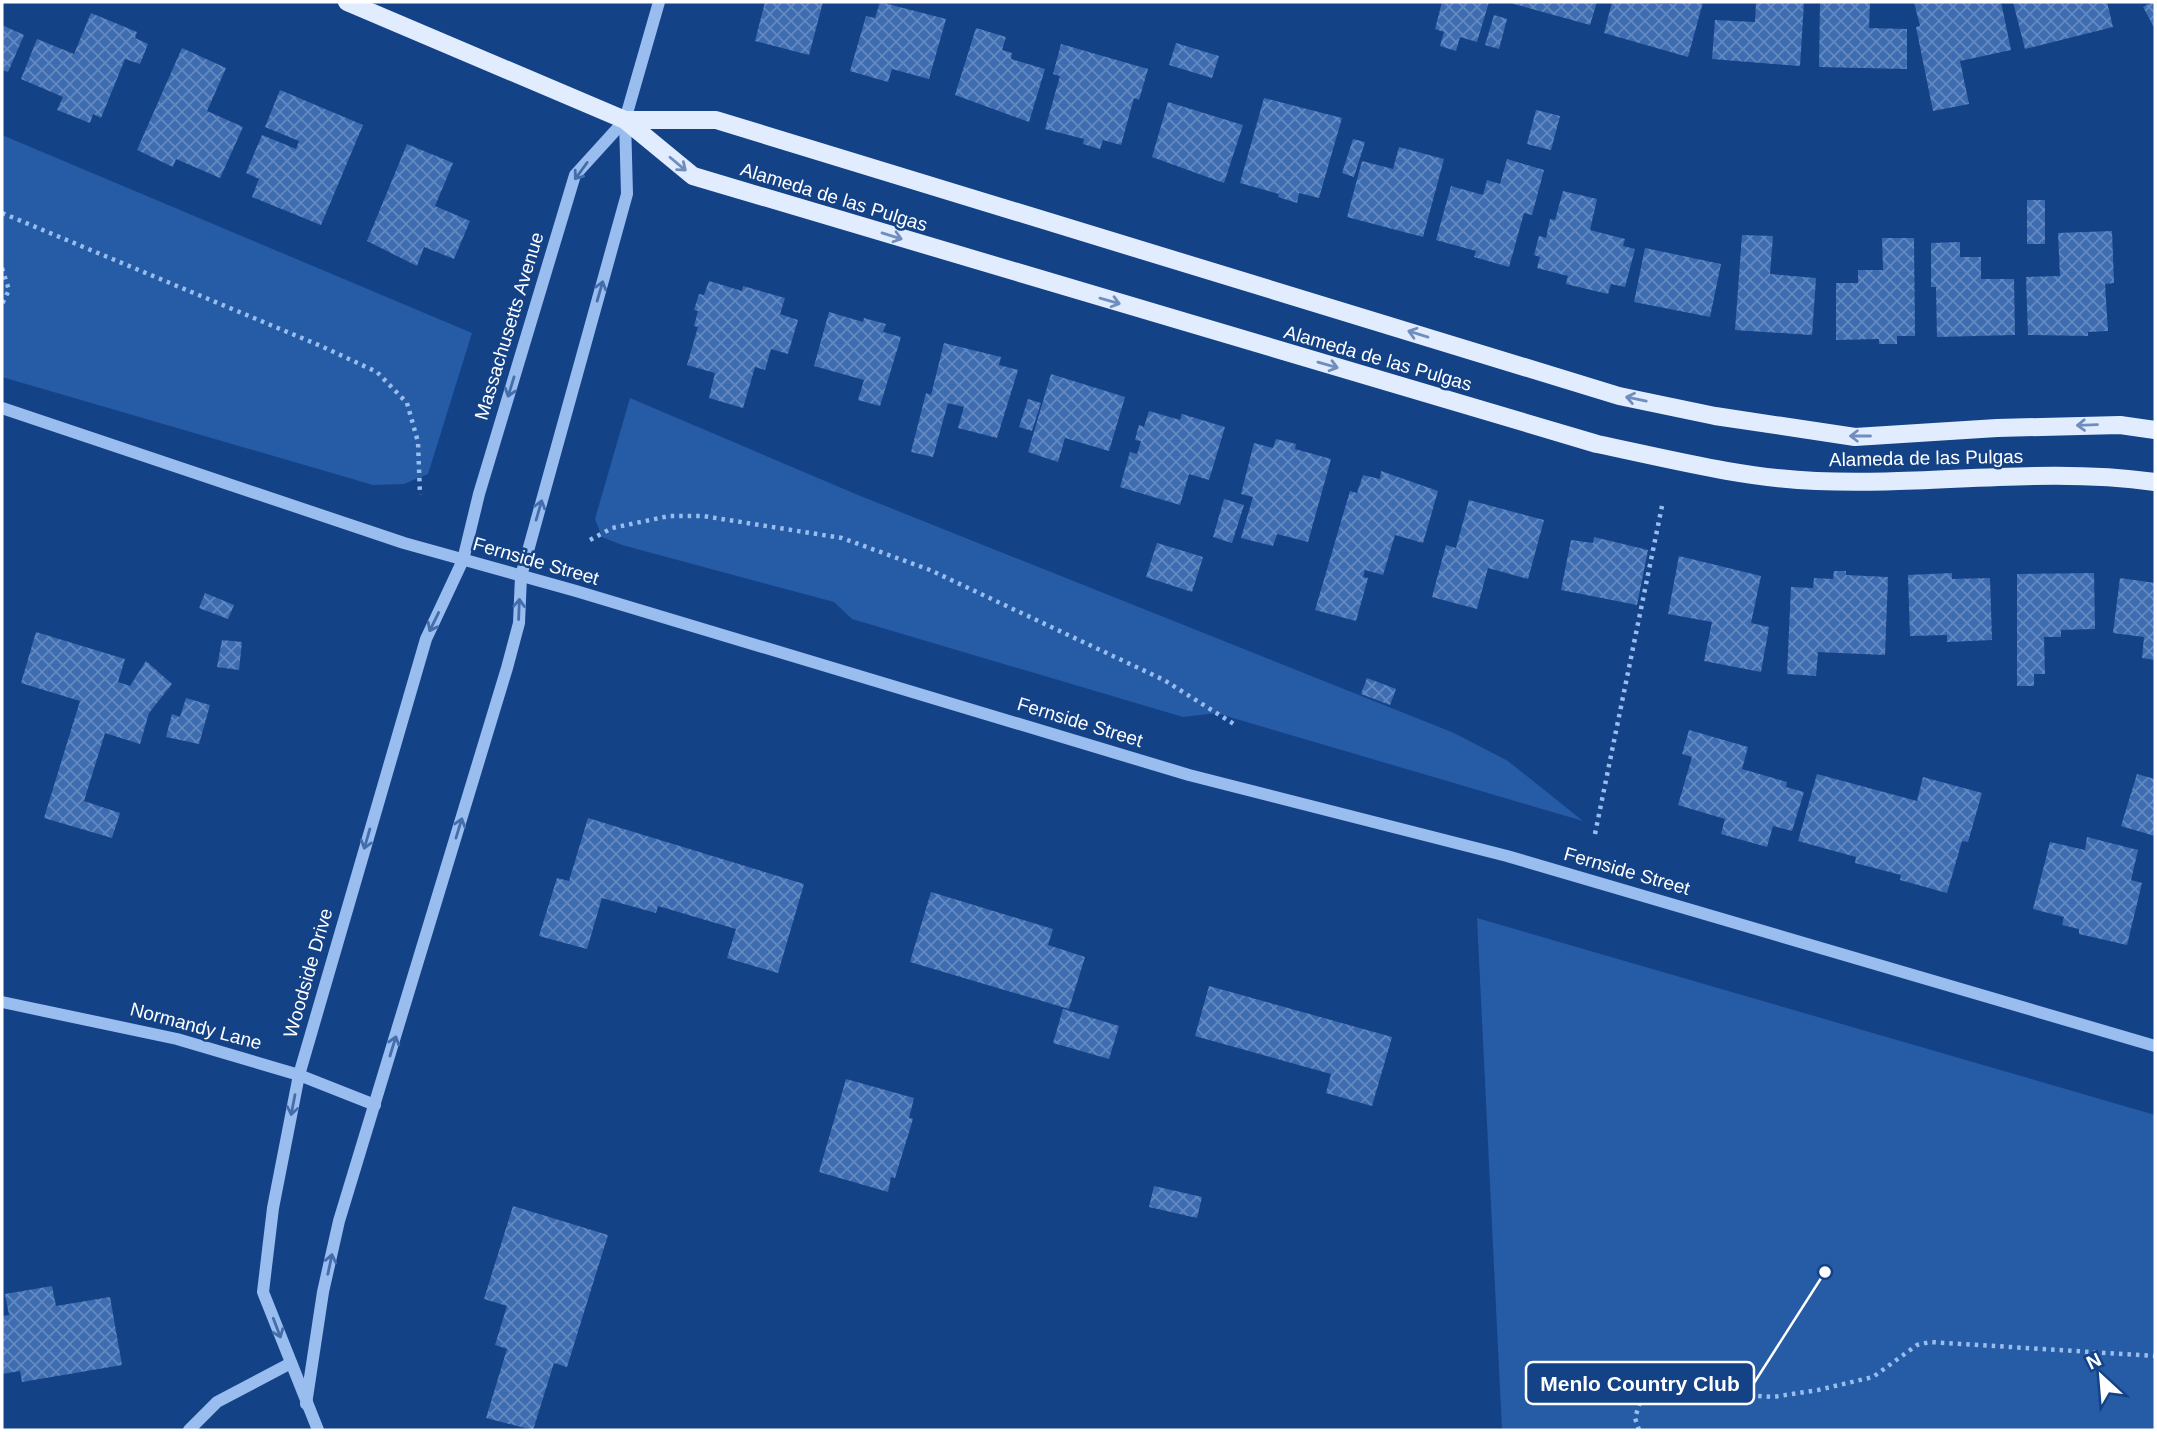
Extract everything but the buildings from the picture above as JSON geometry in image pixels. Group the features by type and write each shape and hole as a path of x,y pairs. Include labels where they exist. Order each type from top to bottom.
{"main road":[{"name":"Alameda de las Pulgas","path":"347,2 625,120 693,176 1597,444 1737,472 1814,481 1898,483 2003,477 2118,477 2155,482"},
{"name":"Alameda de las Pulgas","path":"625,120 716,120 1619,396 1715,416 1855,437 1997,428 2120,425 2155,430"}],"street":[{"name":"Massachusetts Avenue","path":"521,576 627,194 625,120 659,2"},
{"name":"Massachusetts Avenue","path":"463,560 478,494 575,175 625,120"},
{"name":"Fernside Street","path":"2,408 404,543 1189,775 1507,856 2155,1046"},
{"name":"Woodside Drive","path":"318,1430 263,1292 273,1208 299,1075 426,639 463,560"},
{"path":"306,1404 323,1292 339,1221 507,668 519,623 521,576"},
{"name":"Normandy Lane","path":"2,1002 177,1039 299,1075 375,1105"},
{"path":"189,1430 217,1402 291,1363"}],"path":[{"path":"2,213 377,372 407,403 418,442 421,495"},
{"path":"2,268 9,290 2,304"},
{"path":"1595,834 1662,506"},
{"path":"590,540 612,528 669,516 703,516 842,538 930,570 1164,680 1237,726"},
{"path":"1639,1430 1635,1418 1641,1399 1657,1389 1773,1397 1818,1390 1873,1377 1906,1352 1930,1342 2155,1356"}],"shaded area":[{"path":"2,135 472,333 428,474 404,484 373,485 2,377"},
{"path":"630,398 858,495 1454,733 1508,761 1583,821 1216,713 1183,717 852,619 834,602 622,545 602,537 595,519"},
{"path":"1477,918 2155,1115 2155,1430 1502,1430"}],"place":[{"name":"Menlo Country Club","path":"1825,1272"}]}
